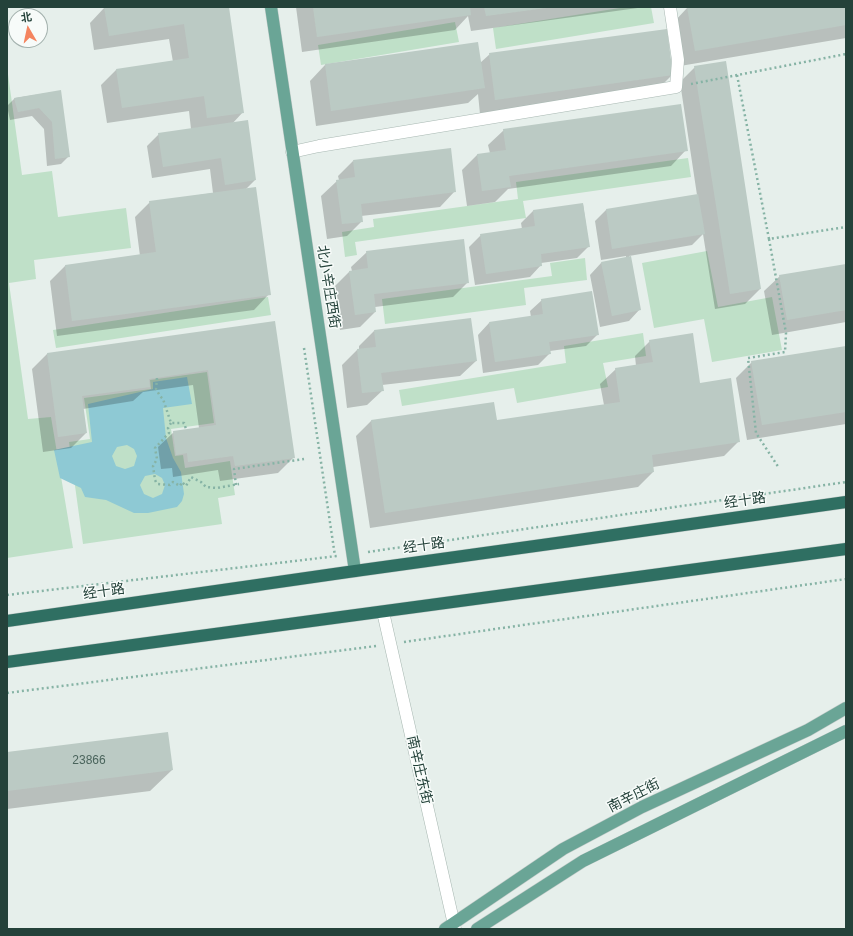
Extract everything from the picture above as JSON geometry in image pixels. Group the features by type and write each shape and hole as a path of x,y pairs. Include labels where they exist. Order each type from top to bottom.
{"highway":[{"name":"经十路","path":"7,621 846,502"},
{"path":"7,662 846,549"}],"main road":[{"name":"北小辛庄西街","path":"270,7 355,571"},
{"name":"南辛庄街","path":"451,927 570,846 642,807 808,730 846,708"},
{"path":"477,929 583,861 846,731"}],"street":[{"path":"292,152 319,146 676,87 678,60 670,7"},
{"name":"南辛庄东街","path":"383,612 451,927"}],"path":[{"path":"676,87 846,54"},
{"path":"737,75 786,333 785,352 748,358 756,432 779,468"},
{"path":"769,240 846,227"},
{"path":"157,379 156,389 163,399 171,423 168,428 169,433 155,448 157,459 153,466 156,482 170,486 173,482 180,486 182,482 186,486 191,477 201,482 206,487 217,488 238,485 234,469 304,459"},
{"path":"171,423 184,423 186,429"},
{"path":"7,595 353,554 846,482"},
{"path":"7,693 390,644 846,579"}],"green space":[{"path":"626,7 651,7 654,23 496,49 493,28"},
{"path":"455,22 459,42 321,65 318,45"},
{"path":"7,67 22,175 52,171 58,217 126,208 131,248 34,260 36,279 9,283 28,419 51,417 73,548 7,558"},
{"path":"688,158 691,177 523,201 526,218 355,242 357,255 345,257 342,232 374,227 373,219 518,199 516,182"},
{"path":"707,251 718,307 772,297 782,350 712,362 704,319 654,328 642,263"},
{"path":"585,258 587,280 524,288 526,305 385,324 382,299 552,276 550,263"},
{"path":"268,297 271,315 56,348 53,330"},
{"path":"643,333 646,356 603,363 608,387 517,403 514,388 402,406 399,390 566,363 564,346"},
{"path":"207,372 214,423 171,429 175,456 183,455 185,468 230,461 235,495 218,498 222,524 83,544 69,442 90,439 84,398 151,389 150,380"}],"water":[{"path":"187,377 192,404 163,408 166,438 173,458 181,472 184,494 182,501 177,507 148,513 134,513 106,500 85,497 81,488 60,478 54,450 92,442 88,404 153,389 153,382","holes":["127,445 134,449 137,456 134,466 125,469 116,466 112,456 117,447","155,474 162,478 165,485 162,494 153,498 144,494 140,485 145,476"]}],"building":[{"path":"104,7 229,7 244,113 207,118 204,96 122,108 116,69 189,58 184,24 109,36"},
{"path":"313,7 470,7 471,15 317,37"},
{"path":"484,7 546,7 546,8 486,16"},
{"path":"687,7 846,7 846,25 695,51"},
{"path":"667,29 673,75 495,100 489,53"},
{"path":"478,42 485,88 331,111 325,64"},
{"path":"726,61 761,289 730,294 694,66"},
{"path":"61,90 70,157 55,159 52,122 39,108 18,112 14,98"},
{"path":"681,104 688,151 509,176 511,187 482,191 477,154 506,150 503,129"},
{"path":"248,120 256,180 225,185 221,158 163,167 158,133"},
{"path":"451,148 456,192 361,204 363,222 342,224 336,180 355,177 353,160"},
{"path":"256,187 271,295 72,321 65,265 156,252 149,201"},
{"path":"698,194 705,234 612,249 606,209"},
{"path":"583,203 590,247 541,254 542,266 486,274 480,234 535,226 533,210"},
{"path":"464,239 469,283 374,294 376,312 355,315 349,271 368,268 366,251"},
{"path":"631,256 641,310 612,316 601,262"},
{"path":"846,264 846,310 787,320 779,275"},
{"path":"592,291 599,335 549,342 551,354 495,362 489,322 543,314 541,299"},
{"path":"471,318 477,361 381,373 384,391 362,393 357,349 376,347 374,330"},
{"path":"275,321 295,458 235,466 233,456 188,462 187,453 176,455 173,431 216,425 208,370 149,379 150,387 82,396 87,433 58,437 47,353"},
{"path":"693,333 700,383 731,378 740,442 652,455 654,472 385,513 371,420 494,402 497,420 620,402 615,368 653,362 649,340"},
{"path":"846,346 846,412 762,425 751,361"},
{"path":"168,732 173,770 7,791 7,752"}]}
